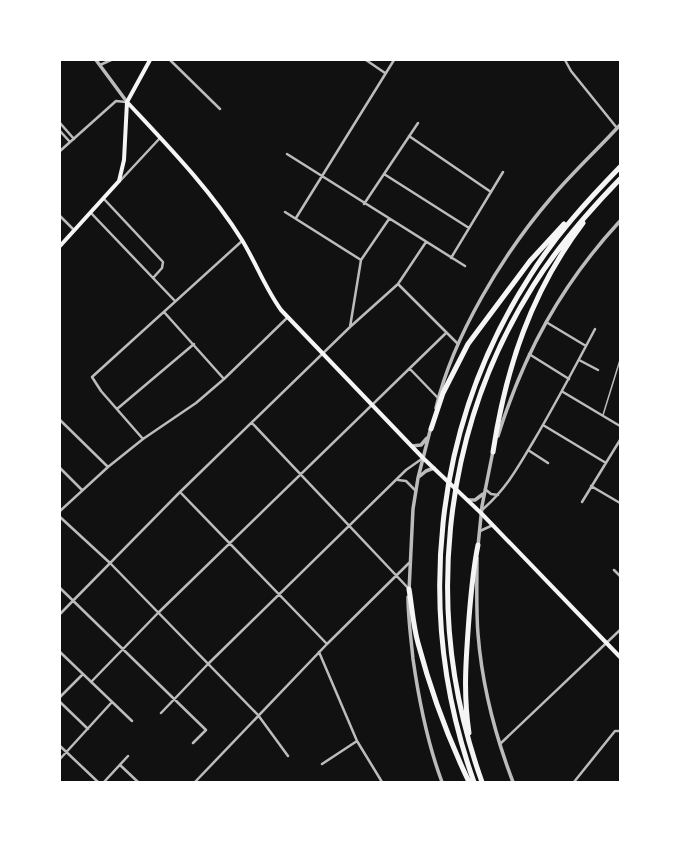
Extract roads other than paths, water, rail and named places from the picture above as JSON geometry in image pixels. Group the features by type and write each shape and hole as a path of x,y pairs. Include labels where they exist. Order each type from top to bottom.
{"highway":[{"path":"431,429 443,393 473,336 530,261 620,167"},
{"path":"482,782 471,750 457,694 448,632 447,563 453,504 459,468 478,399 495,357 515,317 533,286 560,247 602,197 620,179"},
{"path":"474,782 453,712 441,643 439,562 445,497 452,462 474,388 505,319 543,256 592,197"},
{"path":"493,452 497,424 510,370 530,310 563,250 602,197"},
{"path":"471,750 465,687 472,583 478,545"},
{"path":"409,589 421,654 448,731 469,782"}],"main road":[{"path":"60,246 91,214 119,181 124,160 127,102 150,60"},
{"path":"127,102 192,173 242,240 273,299 288,317 423,458 481,512 620,656"}],"street":[{"path":"96,60 127,102"},
{"path":"100,65 111,60"},
{"path":"170,60 220,109"},
{"path":"366,60 385,73"},
{"path":"296,218 394,60"},
{"path":"442,782 432,754 419,699 409,626 409,563 418,478 438,398 459,345 490,284 515,244 560,188 619,127 571,71 565,60"},
{"path":"60,151 116,101 127,102"},
{"path":"364,204 418,123"},
{"path":"60,124 74,139"},
{"path":"60,131 70,142"},
{"path":"409,136 491,192"},
{"path":"119,181 161,138"},
{"path":"287,154 364,204 465,266"},
{"path":"451,258 503,172"},
{"path":"384,174 469,228"},
{"path":"104,199 163,262 162,268 153,278"},
{"path":"285,212 361,260"},
{"path":"91,214 175,302"},
{"path":"60,216 75,230"},
{"path":"350,327 361,260 389,219"},
{"path":"513,782 500,744 486,692 478,639 478,533 484,491 493,452 511,397 528,354 546,322 586,261 620,221"},
{"path":"143,439 92,379 94,374 242,240"},
{"path":"60,614 180,492 350,327 398,284 426,242"},
{"path":"398,284 459,345"},
{"path":"164,312 224,379"},
{"path":"60,511 82,490 143,439 196,403 224,379 288,317"},
{"path":"546,322 586,346"},
{"path":"481,512 498,495 528,450 563,392 595,329"},
{"path":"91,682 158,613 446,333"},
{"path":"118,409 194,344"},
{"path":"528,354 569,379"},
{"path":"579,360 598,370"},
{"path":"410,369 438,398"},
{"path":"563,392 620,426"},
{"path":"60,420 108,468"},
{"path":"252,423 302,474 409,589"},
{"path":"543,425 606,463"},
{"path":"412,446 421,445 428,437"},
{"path":"582,502 620,440"},
{"path":"528,450 548,463"},
{"path":"161,713 208,664 397,480 414,464 423,458"},
{"path":"60,468 82,490"},
{"path":"418,478 424,472 434,468"},
{"path":"397,480 406,481 416,491"},
{"path":"591,486 620,503"},
{"path":"484,491 498,495"},
{"path":"467,500 474,500 484,491"},
{"path":"180,492 327,644"},
{"path":"60,517 110,563 258,715 288,756"},
{"path":"478,533 484,528 493,525"},
{"path":"195,782 319,652 397,577 409,563"},
{"path":"614,570 620,576"},
{"path":"60,588 206,730 193,744"},
{"path":"500,744 620,630"},
{"path":"60,652 132,721"},
{"path":"319,652 357,741 382,782"},
{"path":"60,697 83,674"},
{"path":"60,702 88,729"},
{"path":"60,759 112,702"},
{"path":"576,781 615,731 620,732"},
{"path":"322,764 357,741"},
{"path":"60,746 98,782"},
{"path":"104,782 128,756"},
{"path":"120,765 138,782"}],"lane":[{"path":"603,415 620,360"}]}
